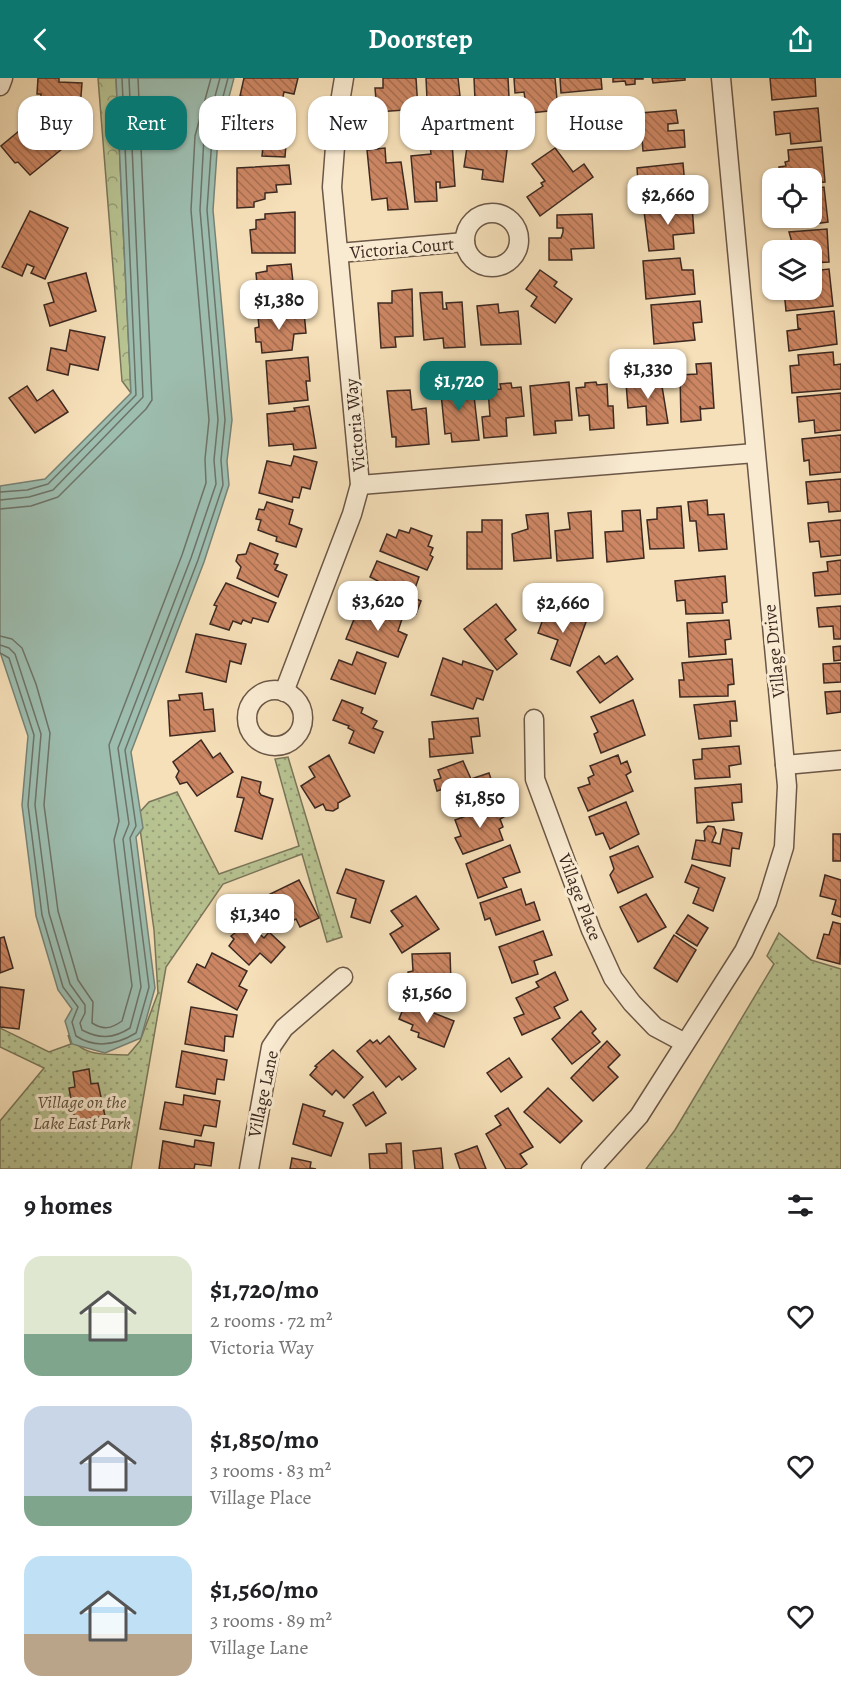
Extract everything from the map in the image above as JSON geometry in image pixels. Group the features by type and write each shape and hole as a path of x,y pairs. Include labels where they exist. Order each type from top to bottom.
{"street":[{"path":"0,86 3,78"},
{"name":"Victoria Way","path":"345,78 337,120 332,187 360,485 755,453"},
{"name":"Village Drive","path":"591,1169 639,1116 729,977 768,902 786,832 785,765 721,78"},
{"name":"Victoria Court","path":"339,253 465,242"},
{"path":"285,692 352,514 360,485"},
{"name":"Village Place","path":"534,719 535,780 591,930 613,978 632,1003 655,1027 685,1044"},
{"path":"785,765 841,760"},
{"name":"Village Lane","path":"249,1169 271,1047 284,1028 343,977"}],"green space":[{"path":"98,78 116,78 117,96 105,96 105,150 119,150 131,393 122,381"},
{"name":"Village on the Lake East Park","path":"288,757 342,937 327,942 302,854 223,884 166,967 131,1169 0,1169 0,1121 44,1068 0,1047 0,1028 49,1052 71,1044 68,1035 87,1051 102,1054 128,1055 140,1041 158,993 154,930 138,814 149,802 177,792 219,874 299,846 275,759"},
{"path":"779,933 811,960 841,969 841,1169 646,1169 675,1130 774,964 767,956"}],"water":[{"path":"116,78 234,78 229,96 199,96 199,150 217,150 213,210 232,420 227,461 229,485 204,562 131,752 143,828 136,837 155,988 141,1038 105,1053 72,1044 65,1021 72,1009 58,990 36,916 22,805 28,736 0,652 0,486 45,479 131,393 119,150 187,150 187,96 117,96"}],"building":[{"path":"38,78 59,78 59,82 82,83 81,96 41,96 37,94"},
{"path":"244,78 298,78 294,94 284,92 283,96 240,96"},
{"path":"383,78 416,78 417,96 400,96 400,110 388,111 388,96 376,96 375,88 383,88"},
{"path":"426,78 458,78 460,96 427,96"},
{"path":"474,78 508,78 509,96 475,96"},
{"path":"514,78 555,78 557,96 547,96 547,111 535,112 535,96 525,96 524,92 515,93"},
{"path":"560,78 601,78 602,89 561,93"},
{"path":"613,78 643,79 635,79 635,84 626,85 625,81 613,82"},
{"path":"652,78 685,78 685,80 653,83"},
{"path":"770,78 815,78 816,96 772,100"},
{"path":"818,108 821,141 791,144 790,133 776,135 774,112"},
{"path":"676,110 678,123 668,124 668,131 684,130 685,147 643,151 645,150 645,113"},
{"path":"18,132 18,150 61,150 30,175 18,162 15,163 1,146"},
{"path":"822,147 825,182 822,182 822,168 779,168 786,166 785,162 789,161 788,150"},
{"path":"263,150 286,150 285,157 262,156"},
{"path":"367,150 385,150 386,163 401,162 408,209 388,210 387,198 372,200"},
{"path":"431,150 453,150 455,186 440,188 440,182 436,182 437,201 415,202 411,156 431,154"},
{"path":"467,150 507,150 503,182 482,179 483,170 464,167"},
{"path":"552,150 556,150 573,172 584,164 593,177 540,216 527,197 543,186 541,183 545,181 532,164"},
{"path":"683,163 685,186 678,187 679,199 632,203 631,184 638,183 637,168"},
{"path":"289,165 291,184 276,185 277,192 265,193 265,199 254,202 254,207 237,208 237,168"},
{"path":"822,187 824,187 828,222 822,223"},
{"path":"692,205 694,233 673,235 674,249 649,251 644,211"},
{"path":"30,211 68,228 45,279 31,273 34,267 27,264 22,276 2,267"},
{"path":"295,212 295,253 252,253 250,230 256,229 256,220 265,219 265,214"},
{"path":"592,214 594,248 571,249 572,260 549,260 549,238 561,238 563,232 563,228 557,228 557,215"},
{"path":"827,229 829,262 822,262 822,240 791,240 789,232"},
{"path":"680,258 682,270 693,270 695,294 646,299 643,261"},
{"path":"291,264 293,282 300,281 302,301 259,305 256,273 267,271 267,266"},
{"path":"829,269 833,306 786,311 785,300 822,300 822,270"},
{"path":"540,270 557,282 554,286 572,299 555,323 531,306 537,297 526,289"},
{"path":"86,273 96,311 50,326 44,305 54,302 48,283"},
{"path":"412,289 413,336 395,337 396,347 381,348 378,303 392,303 392,291"},
{"path":"442,292 443,309 447,309 446,303 462,302 465,347 444,348 443,338 424,340 420,293"},
{"path":"700,301 702,322 693,323 695,340 654,344 651,305"},
{"path":"498,304 499,313 518,311 521,344 481,345 477,306"},
{"path":"834,311 837,344 789,351 787,331 801,329 798,328 797,315"},
{"path":"304,312 306,333 294,334 292,350 262,353 261,342 256,342 255,328 259,327 258,317"},
{"path":"70,330 105,337 98,370 70,364 68,375 47,370 51,348 66,351"},
{"path":"833,352 834,365 841,364 841,389 792,393 790,366 799,365 798,355"},
{"path":"308,357 310,381 306,381 308,400 269,404 266,361"},
{"path":"711,363 714,408 701,409 700,406 701,420 681,422 680,375 697,374 696,364"},
{"path":"661,380 668,423 647,425 646,406 628,408 626,383"},
{"path":"459,382 460,388 473,387 479,440 452,442 451,433 445,434 440,383"},
{"path":"569,382 572,420 555,421 556,433 534,435 530,386"},
{"path":"596,382 597,385 607,384 608,406 613,406 614,428 590,430 589,415 579,416 576,388 585,387 585,383"},
{"path":"511,383 512,388 521,387 524,416 506,418 507,436 484,438 482,417 490,416 488,390 501,389 500,384"},
{"path":"27,386 37,401 53,390 68,412 35,433 9,398"},
{"path":"410,390 412,410 426,408 429,444 396,447 396,437 392,437 387,391"},
{"path":"841,393 841,430 815,433 814,420 799,422 797,397"},
{"path":"309,406 316,448 294,450 293,444 269,446 267,414 295,411 294,408"},
{"path":"841,435 841,472 810,475 809,460 804,461 802,439"},
{"path":"294,456 317,462 310,489 302,487 299,498 293,497 292,502 259,493 267,461 291,466"},
{"path":"841,479 841,511 829,512 828,502 808,504 806,482"},
{"path":"707,500 708,515 724,514 727,549 699,551 696,521 690,521 688,502"},
{"path":"267,502 293,510 289,524 302,529 296,547 276,541 277,537 258,530 261,520 256,519 259,509 264,510"},
{"path":"681,506 684,548 650,549 647,520 657,519 657,508"},
{"path":"640,510 644,558 607,562 605,532 623,531 622,511"},
{"path":"591,511 593,558 557,561 555,531 570,529 568,513"},
{"path":"548,513 551,558 514,561 512,534 528,529 526,515"},
{"path":"482,520 502,520 502,569 467,569 467,532 482,532"},
{"path":"841,520 841,555 821,557 819,541 810,542 808,523"},
{"path":"411,528 432,536 428,546 433,548 430,555 433,557 427,570 380,551 387,534 396,538 399,530 409,533"},
{"path":"250,543 278,554 274,564 278,565 275,570 287,575 278,597 237,578 241,567 236,561 238,555 246,554"},
{"path":"841,560 841,594 815,596 813,573 828,571 827,562"},
{"path":"377,561 419,577 412,597 421,601 416,614 399,611 401,608 371,597 378,581 370,577"},
{"path":"725,576 727,602 722,603 723,613 686,614 685,600 677,601 675,581"},
{"path":"226,583 276,603 268,622 253,618 251,623 243,620 241,624 233,621 229,630 210,624 217,606 214,605"},
{"path":"496,604 516,630 505,639 517,654 497,670 464,629"},
{"path":"369,606 402,619 398,631 407,635 398,657 346,639 357,612 366,615"},
{"path":"841,606 841,639 834,639 833,626 819,627 817,608"},
{"path":"547,608 586,622 570,666 551,659 558,640 538,633"},
{"path":"729,620 731,639 725,640 726,654 689,657 687,623"},
{"path":"196,634 246,644 241,664 230,661 226,682 186,672"},
{"path":"841,646 841,660 834,661 833,647"},
{"path":"357,652 386,663 375,694 331,679 339,660 352,665"},
{"path":"599,656 605,664 617,656 633,679 600,703 577,672"},
{"path":"443,658 462,665 463,661 493,671 483,700 477,698 473,709 431,695"},
{"path":"732,659 734,684 728,685 728,696 680,697 679,680 684,680 682,663"},
{"path":"841,663 841,682 824,683 823,664"},
{"path":"841,691 841,712 827,714 825,692"},
{"path":"202,693 204,710 213,709 215,731 170,736 168,701 180,700 179,695"},
{"path":"342,700 363,708 361,713 377,721 373,728 383,732 374,753 349,743 354,731 348,728 349,726 333,720"},
{"path":"633,700 645,735 601,753 594,734 598,732 591,717"},
{"path":"735,701 737,721 730,721 731,736 699,739 694,705"},
{"path":"478,718 480,736 471,737 473,753 430,757 429,739 434,739 432,722"},
{"path":"201,740 213,758 220,753 233,772 197,796 187,782 180,784 176,777 179,771 173,762"},
{"path":"739,746 741,764 729,766 730,777 695,779 693,760 702,759 702,749"},
{"path":"329,755 350,796 338,803 338,808 333,811 326,810 323,804 315,808 301,786 315,777 309,767"},
{"path":"618,755 621,764 627,761 631,772 626,775 633,791 588,811 578,788 590,784 588,778 594,775 590,766"},
{"path":"463,761 471,779 489,773 496,794 476,801 474,795 448,804 443,789 437,791 434,780 441,778 438,770"},
{"path":"242,777 261,782 259,792 261,795 273,799 262,839 235,831 244,798 237,797"},
{"path":"741,784 742,802 732,803 734,820 697,823 695,788"},
{"path":"626,802 639,834 610,849 603,833 596,835 589,817"},
{"path":"499,804 504,817 500,819 503,827 499,829 503,840 463,854 455,838 461,836 455,820"},
{"path":"708,826 714,827 716,833 712,842 720,844 723,829 742,833 739,849 732,848 730,866 692,859 696,840 705,841 704,831"},
{"path":"833,834 841,834 841,861 833,861"},
{"path":"510,845 520,872 503,878 507,887 478,898 466,864"},
{"path":"638,846 653,877 618,893 610,875 614,869 610,857"},
{"path":"692,865 725,878 713,911 693,903 699,888 685,882"},
{"path":"346,869 384,881 370,923 351,917 356,899 337,893"},
{"path":"825,875 841,880 841,917 832,914 836,900 820,896"},
{"path":"299,880 319,918 300,927 296,919 284,925 268,895"},
{"path":"521,889 526,905 534,902 540,920 496,935 490,918 485,920 480,903"},
{"path":"646,894 666,927 638,942 620,907"},
{"path":"416,896 439,929 402,953 390,934 403,926 391,911"},
{"path":"688,915 708,928 697,946 676,933"},
{"path":"833,922 841,924 840,964 817,958 824,934 829,935"},
{"path":"248,923 264,938 269,932 285,947 271,963 260,953 249,965 229,946 234,939 231,936"},
{"path":"543,931 552,955 534,961 538,974 512,983 499,947"},
{"path":"674,935 696,950 677,982 654,968"},
{"path":"4,937 13,968 0,973 0,938"},
{"path":"212,953 247,971 239,986 247,990 237,1010 188,982 197,964 205,968"},
{"path":"450,953 451,983 432,984 432,990 409,991 408,972 413,971 412,954"},
{"path":"555,972 568,1000 554,1007 560,1018 522,1035 514,1018 524,1014 516,998 539,987 536,982"},
{"path":"0,987 24,990 19,1029 0,1027"},
{"path":"406,1002 454,1021 444,1047 418,1037 419,1033 411,1030 413,1025 399,1019"},
{"path":"191,1007 237,1015 233,1037 225,1036 224,1051 185,1044"},
{"path":"581,1011 596,1029 592,1033 600,1042 572,1064 552,1039"},
{"path":"389,1036 416,1069 402,1080 399,1076 386,1087 357,1051 370,1040 373,1043 377,1040 380,1044"},
{"path":"607,1041 620,1055 608,1067 618,1077 593,1101 571,1078"},
{"path":"333,1050 363,1077 344,1098 336,1090 332,1095 310,1075 317,1067 315,1066"},
{"path":"182,1051 227,1060 224,1080 217,1079 215,1094 176,1087"},
{"path":"509,1058 522,1077 501,1092 487,1073"},
{"path":"89,1069 91,1084 98,1083 105,1116 75,1121 69,1088 75,1087 73,1072"},
{"path":"548,1088 582,1121 560,1143 524,1112"},
{"path":"373,1092 386,1113 366,1126 353,1105"},
{"path":"184,1095 220,1101 216,1127 204,1125 201,1136 160,1129 165,1102 183,1105"},
{"path":"303,1104 325,1111 323,1116 343,1123 331,1156 293,1144"},
{"path":"508,1108 533,1147 520,1154 527,1164 520,1169 506,1169 486,1134 501,1125 495,1116"},
{"path":"195,1140 214,1143 211,1166 195,1164 194,1169 159,1169 163,1141 194,1147"},
{"path":"401,1143 402,1169 370,1169 369,1154 387,1153 386,1144"},
{"path":"477,1146 486,1169 460,1169 455,1154"},
{"path":"441,1148 443,1169 415,1169 413,1151"},
{"path":"292,1158 311,1162 310,1168 316,1169 290,1169"}]}
